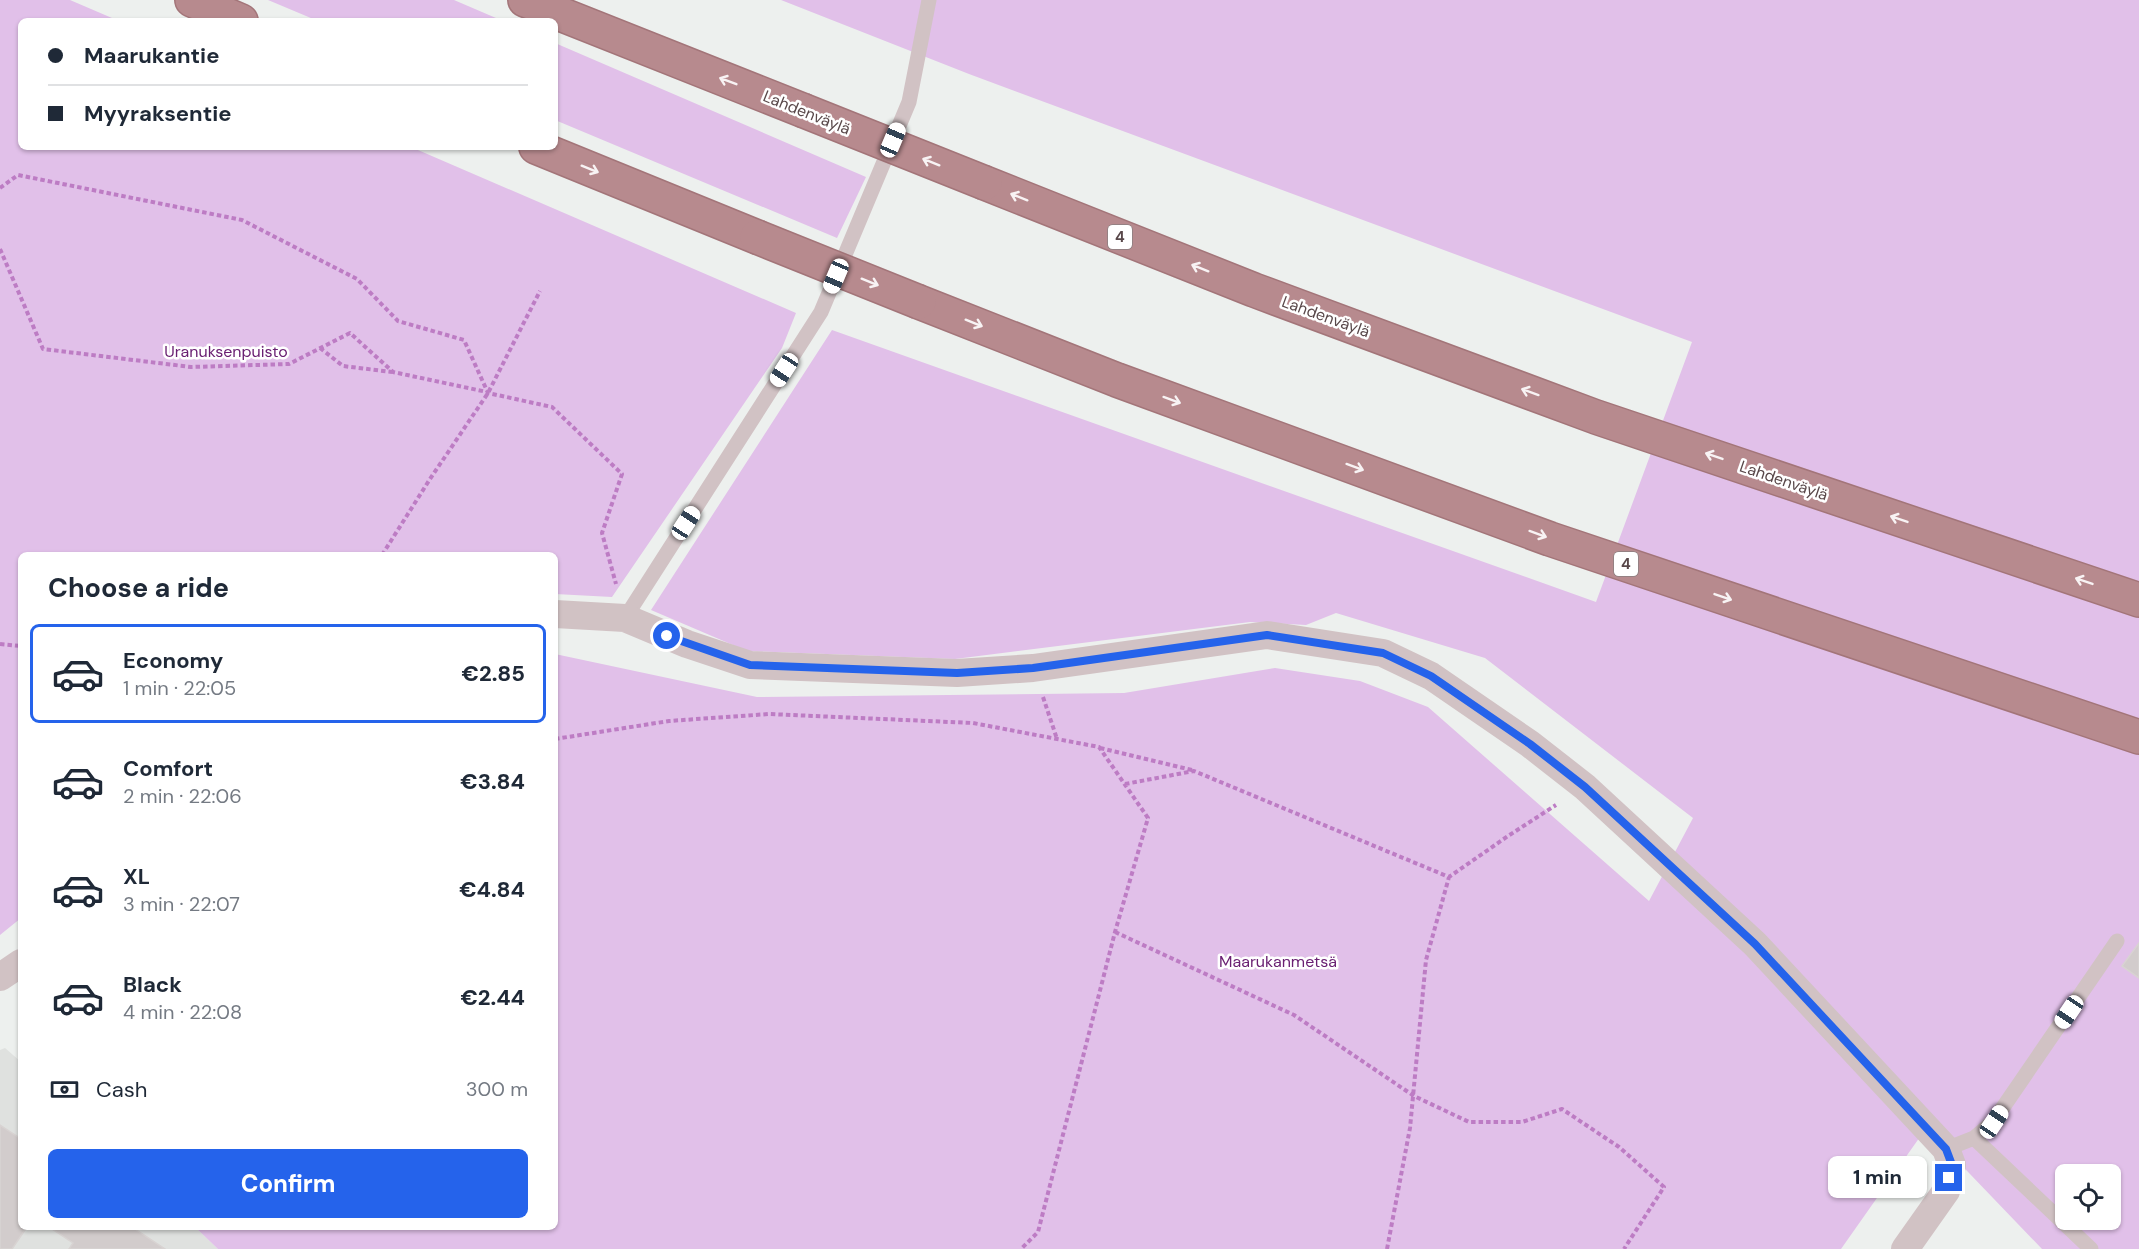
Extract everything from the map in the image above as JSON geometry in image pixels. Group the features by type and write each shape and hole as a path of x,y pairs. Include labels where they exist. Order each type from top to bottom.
{"highway":[{"path":"192,0 235,18"},
{"name":"Lahdenväylä","path":"525,0 1254,290 1596,417 2139,600"},
{"path":"541,0 582,23"},
{"name":"4","path":"543,150 1117,380 1550,539 2139,737"}],"street":[{"path":"558,614 626,618 687,644 750,665 957,673 1033,668 1267,635 1383,653 1431,676 1530,744 1585,787 1755,944 1946,1149 1952,1165 1946,1191 1905,1249"},
{"path":"0,977 18,965"}],"lane":[{"path":"626,618 821,312 909,102 929,0"},
{"path":"1946,1149 1974,1138 1994,1122 2117,941"},
{"path":"1974,1138 2091,1249"}],"path":[{"path":"0,188 18,176 242,220 357,279 398,321 464,340 488,393"},
{"path":"0,249 43,349 191,367 289,364 350,333 393,372"},
{"path":"384,552 488,393 540,291"},
{"path":"320,348 343,366 393,372 552,407 622,474 602,532 626,618"},
{"path":"0,644 18,646"},
{"path":"1033,668 1057,739"},
{"path":"558,739 669,722 769,714 973,723 1099,747 1194,771 1449,877"},
{"path":"1021,1249 1038,1232 1115,932 1148,818 1099,747"},
{"path":"1125,784 1194,771"},
{"path":"1387,1249 1410,1128 1426,960 1449,877 1585,787"},
{"path":"1115,932 1294,1015 1414,1096 1469,1122 1522,1122 1562,1109 1619,1146 1664,1187 1624,1249"}],"shaded area":[{"path":"5,1048 18,1059 18,1230 198,1230 218,1249 0,1249 0,1050"}],"green space":[{"name":"Uranuksenpuisto","path":"0,0 70,0 112,18 18,18 18,150 418,150 796,313 782,348 612,597 558,594 558,552 18,552 18,920 0,935"},
{"path":"268,0 454,0 496,18 311,18"},
{"name":"Maarukanmetsä","path":"781,0 2139,0 2139,1249 2042,1249 1946,1149 1922,1134 1841,1249 218,1249 198,1230 558,1230 558,655 757,697 1124,693 1275,668 1360,681 1428,707 1649,901 1693,818 1485,658 1336,613 1306,625 1250,622 955,659 747,651 651,610 832,330 1596,602 1692,342 969,74"},
{"path":"558,44 866,177 837,238 558,121"}],"building":[{"path":"2139,943 2139,978 2122,966"},
{"path":"0,1125 18,1137 18,1230 25,1230 12,1249 0,1249"},
{"path":"54,1230 136,1230 165,1249 69,1249 73,1243"}],"route":[{"path":"667,636 750,665 957,673 1033,668 1267,635 1383,653 1431,676 1530,744 1585,787 1755,944 1946,1149 1952,1165 1949,1178"}]}
